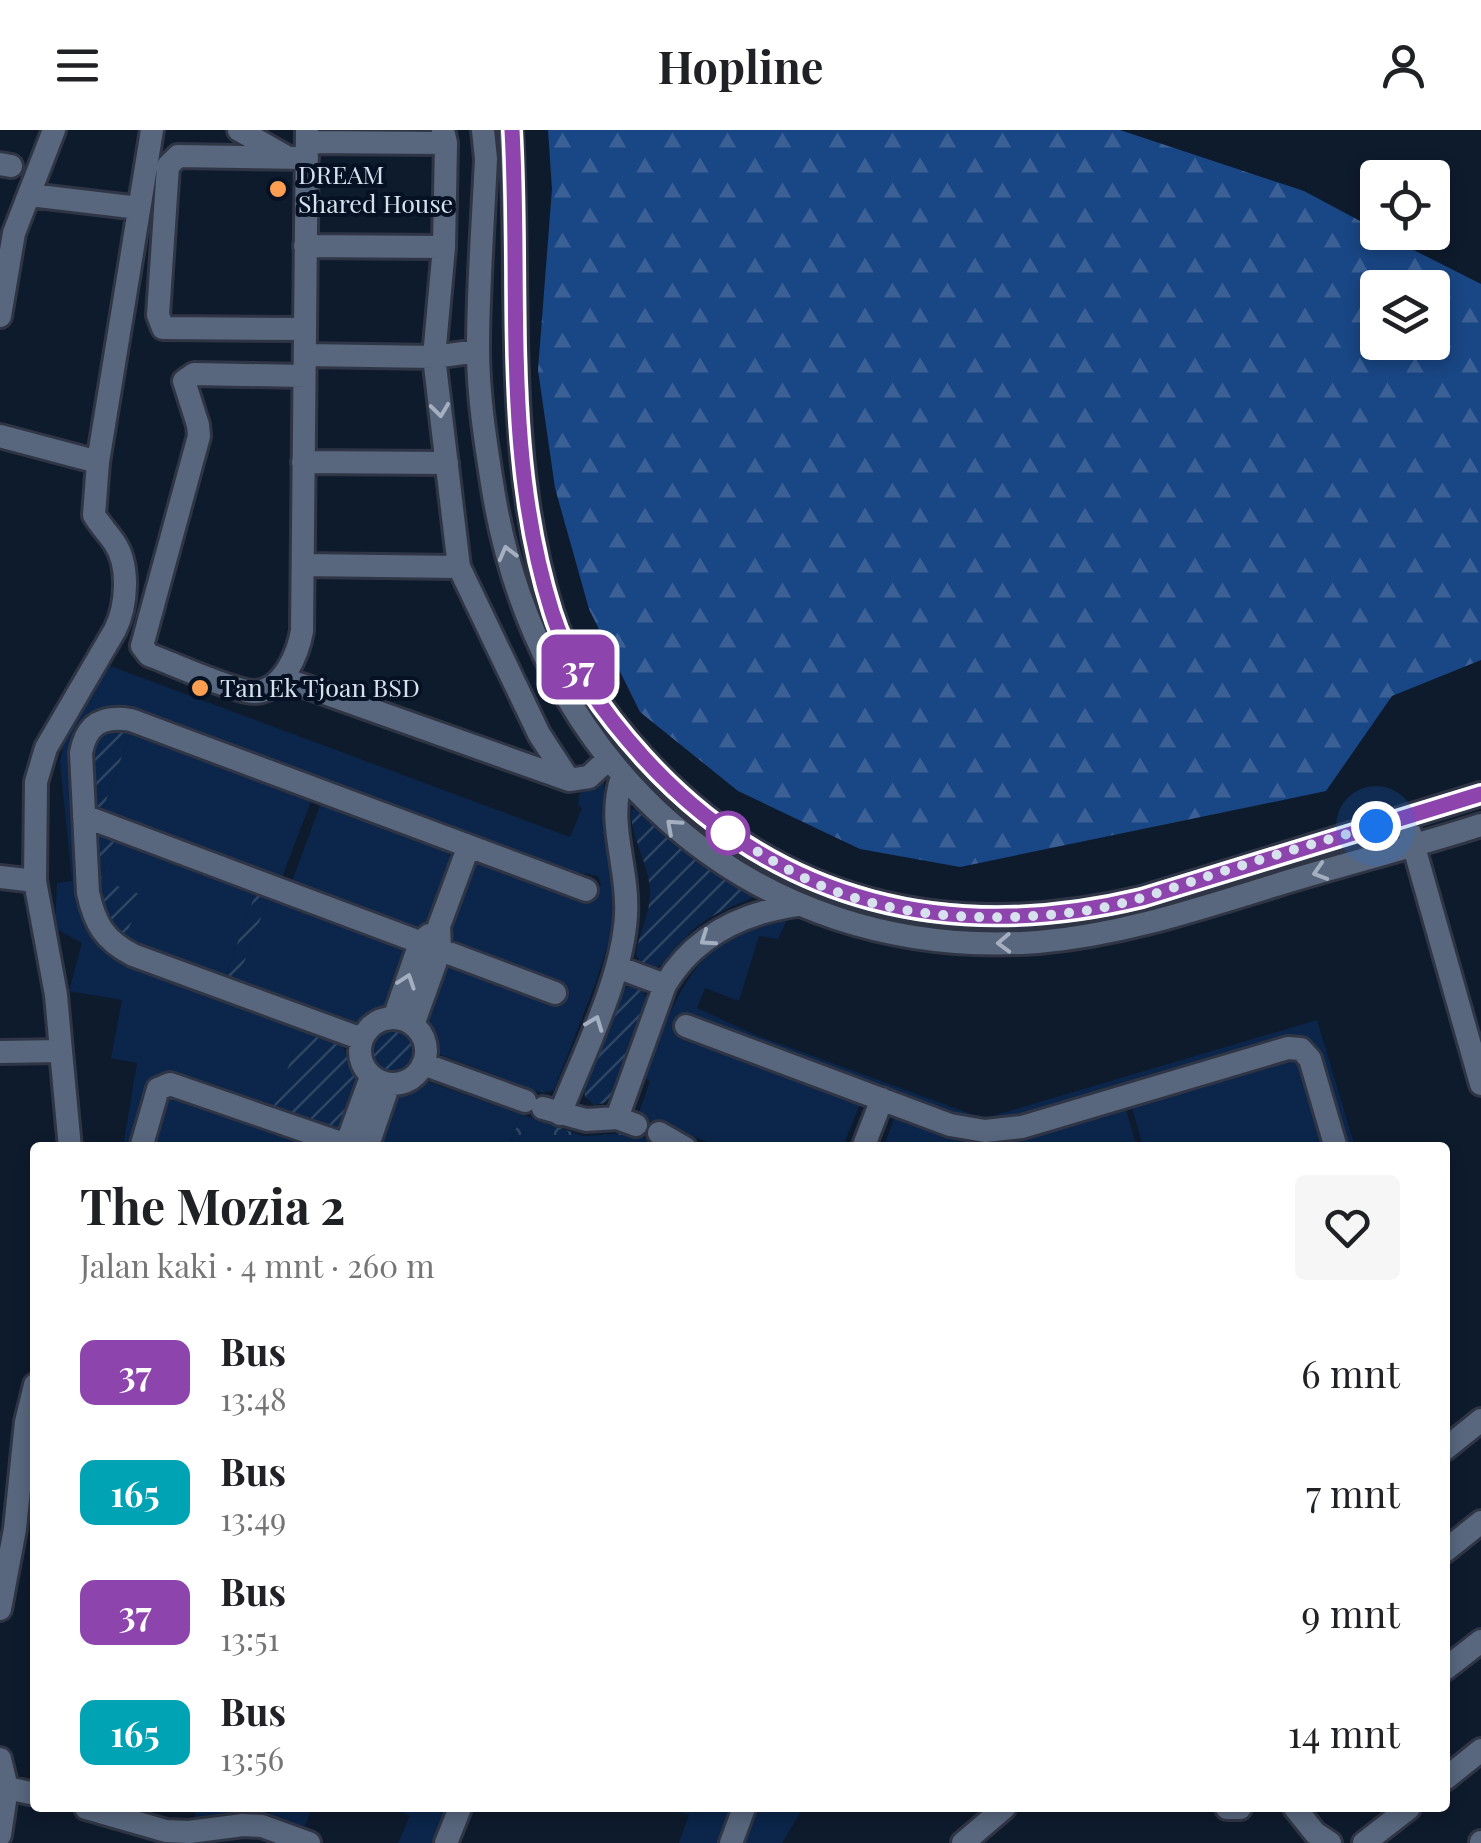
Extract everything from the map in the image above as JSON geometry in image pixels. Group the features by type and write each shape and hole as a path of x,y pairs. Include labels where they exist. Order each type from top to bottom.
{"street":[{"path":"0,316 14,233 54,130"},
{"path":"69,1142 56,995 35,880 35,800 42,758 122,613 124,564 117,545 94,516 98,462 152,130"},
{"path":"207,157 225,130"},
{"path":"239,130 302,147"},
{"path":"483,130 486,159 478,351 492,484 527,621 572,710 615,768 672,826 710,857 798,905 838,920 910,938 974,944 1037,942 1135,928 1481,824"},
{"path":"512,130 517,415 524,484 552,613 603,711 666,782 720,828 777,864 840,893 903,909 958,916 1036,915 1092,910 1142,898 1481,794"},
{"path":"304,328 162,328 158,315 168,166 178,156 207,157 445,136 444,247 434,357 459,567 538,734 569,780"},
{"path":"302,147 315,246 304,328 304,366 303,462 303,564 300,641 282,678 266,690 246,691 149,655 143,649 198,436 184,381 194,374 304,366 434,357 478,351"},
{"path":"30,196 139,208"},
{"path":"315,246 444,247"},
{"path":"0,436 98,462"},
{"path":"303,462 446,463"},
{"path":"303,564 459,567"},
{"path":"527,621 552,613"},
{"path":"282,678 569,780 615,768"},
{"path":"362,1039 117,946 103,934 88,893 81,754 91,727 114,717 130,720 586,890"},
{"path":"543,1108 617,967 627,912 625,877 614,826 615,768"},
{"path":"84,816 433,940 556,993"},
{"path":"1405,817 1481,1084"},
{"path":"403,1022 468,848"},
{"path":"0,876 35,880"},
{"path":"423,1064 543,1108 586,1120 627,1121 665,985 676,968 693,948 731,922 798,905"},
{"path":"617,967 665,985"},
{"path":"380,1020 403,1022 422,1036 426,1050 423,1064 416,1076 403,1082 380,1080 362,1066 362,1039 380,1020"},
{"path":"686,1026 950,1125 985,1131 1005,1131 1295,1048 1306,1052 1310,1059 1334,1142"},
{"path":"0,1052 61,1051"},
{"path":"355,1142 380,1080"},
{"path":"143,1142 158,1089 170,1084 341,1142"},
{"path":"866,1142 882,1100"},
{"path":"659,1133 674,1142"},
{"path":"0,1608 30,1406"},
{"path":"1450,1445 1481,1420"},
{"path":"1450,1547 1481,1522"},
{"path":"6,1562 30,1554"},
{"path":"1450,1665 1481,1641"},
{"path":"1450,1775 1480,1752"},
{"path":"0,1759 7,1788 0,1835"},
{"path":"7,1788 30,1793"},
{"path":"99,1812 166,1832 262,1826 309,1843"},
{"path":"446,1843 458,1812"},
{"path":"731,1843 743,1812"},
{"path":"962,1843 999,1812"},
{"path":"1298,1812 1315,1833 1330,1843"},
{"path":"1364,1843 1404,1812"}],"green space":[{"path":"548,130 1120,130 1304,191 1360,221 1360,250 1414,250 1481,284 1481,660 1392,696 1326,791 960,867 860,849 738,791 640,712 589,609 555,488 538,370 552,189"},
{"path":"110,666 570,837 582,808 578,805 580,789 604,780 618,912 554,1090 542,1093 439,1054 423,1018 444,965 451,963 542,997 552,1006 567,998 567,988 560,981 548,981 456,947 449,940 449,931 476,864 488,862 595,902 601,885 598,876 585,873 578,880 91,718 98,943 118,959 302,1029 273,1108 211,1083 162,1074 152,1078 144,1092 137,1142 124,1142 137,1063 111,1058 122,1000 69,991 82,943 55,928 57,883 72,881 60,762 65,737"},
{"path":"132,728 313,796 281,880 102,812"},
{"path":"132,728 102,812 94,808 88,758 100,730"},
{"path":"322,800 448,849 450,861 423,928 419,930 291,884"},
{"path":"640,803 760,894 702,922 656,968 644,965 636,955 650,891 632,821 631,811"},
{"path":"102,833 116,836 101,880 142,895 125,938 106,917 98,892 96,837"},
{"path":"116,836 257,889 225,977 125,938 101,880"},
{"path":"257,889 270,894 237,981 225,977"},
{"path":"270,894 406,948 408,954 389,1006 359,1021 347,1022 237,981"},
{"path":"788,918 778,939 759,936 739,1001 705,988 697,1008 753,1034 971,1114 989,1117 1317,1020 1354,1142 1344,1142 1317,1053 1004,1123 861,1101 845,1142 708,1142 637,1118 650,1081 645,1078 678,996 709,954 756,926"},
{"path":"634,983 643,988 646,1000 610,1097 605,1103 594,1105 585,1097 584,1089 621,991"},
{"path":"391,1027 408,1034 415,1051 408,1068 391,1075 374,1068 367,1051 374,1034"},
{"path":"302,1029 343,1046 361,1083 343,1127 338,1130 273,1108"},
{"path":"1289,1057 1301,1060 1324,1137 1321,1142 1142,1142 1131,1104"},
{"path":"426,1081 521,1114 511,1142 378,1142 392,1094 406,1092"},
{"path":"163,1090 315,1142 152,1142"},
{"path":"1125,1106 1136,1142 885,1142 896,1114 955,1135"},
{"path":"521,1114 583,1136 630,1133 655,1142 511,1142"},
{"path":"195,1812 235,1812 194,1821"},
{"path":"269,1812 310,1812 302,1833 276,1822"},
{"path":"402,1812 450,1812 438,1843 398,1843 410,1816"},
{"path":"680,1812 735,1812 723,1843 679,1843 689,1815"},
{"path":"750,1812 801,1812 782,1843 738,1843"}],"bus line":[{"name":"37","path":"512,130 517,415 524,484 552,613 603,711 666,782 720,828 777,864 840,893 903,909 958,916 1036,915 1092,910 1142,898 1481,794"}],"place":[{"name":"DREAM Shared House","path":"278,189"},
{"name":"Tan Ek Tjoan BSD","path":"200,688"}],"route":[{"path":"728,833 720,828 777,864 840,893 903,909 958,916 1092,910 1376,826"}]}
